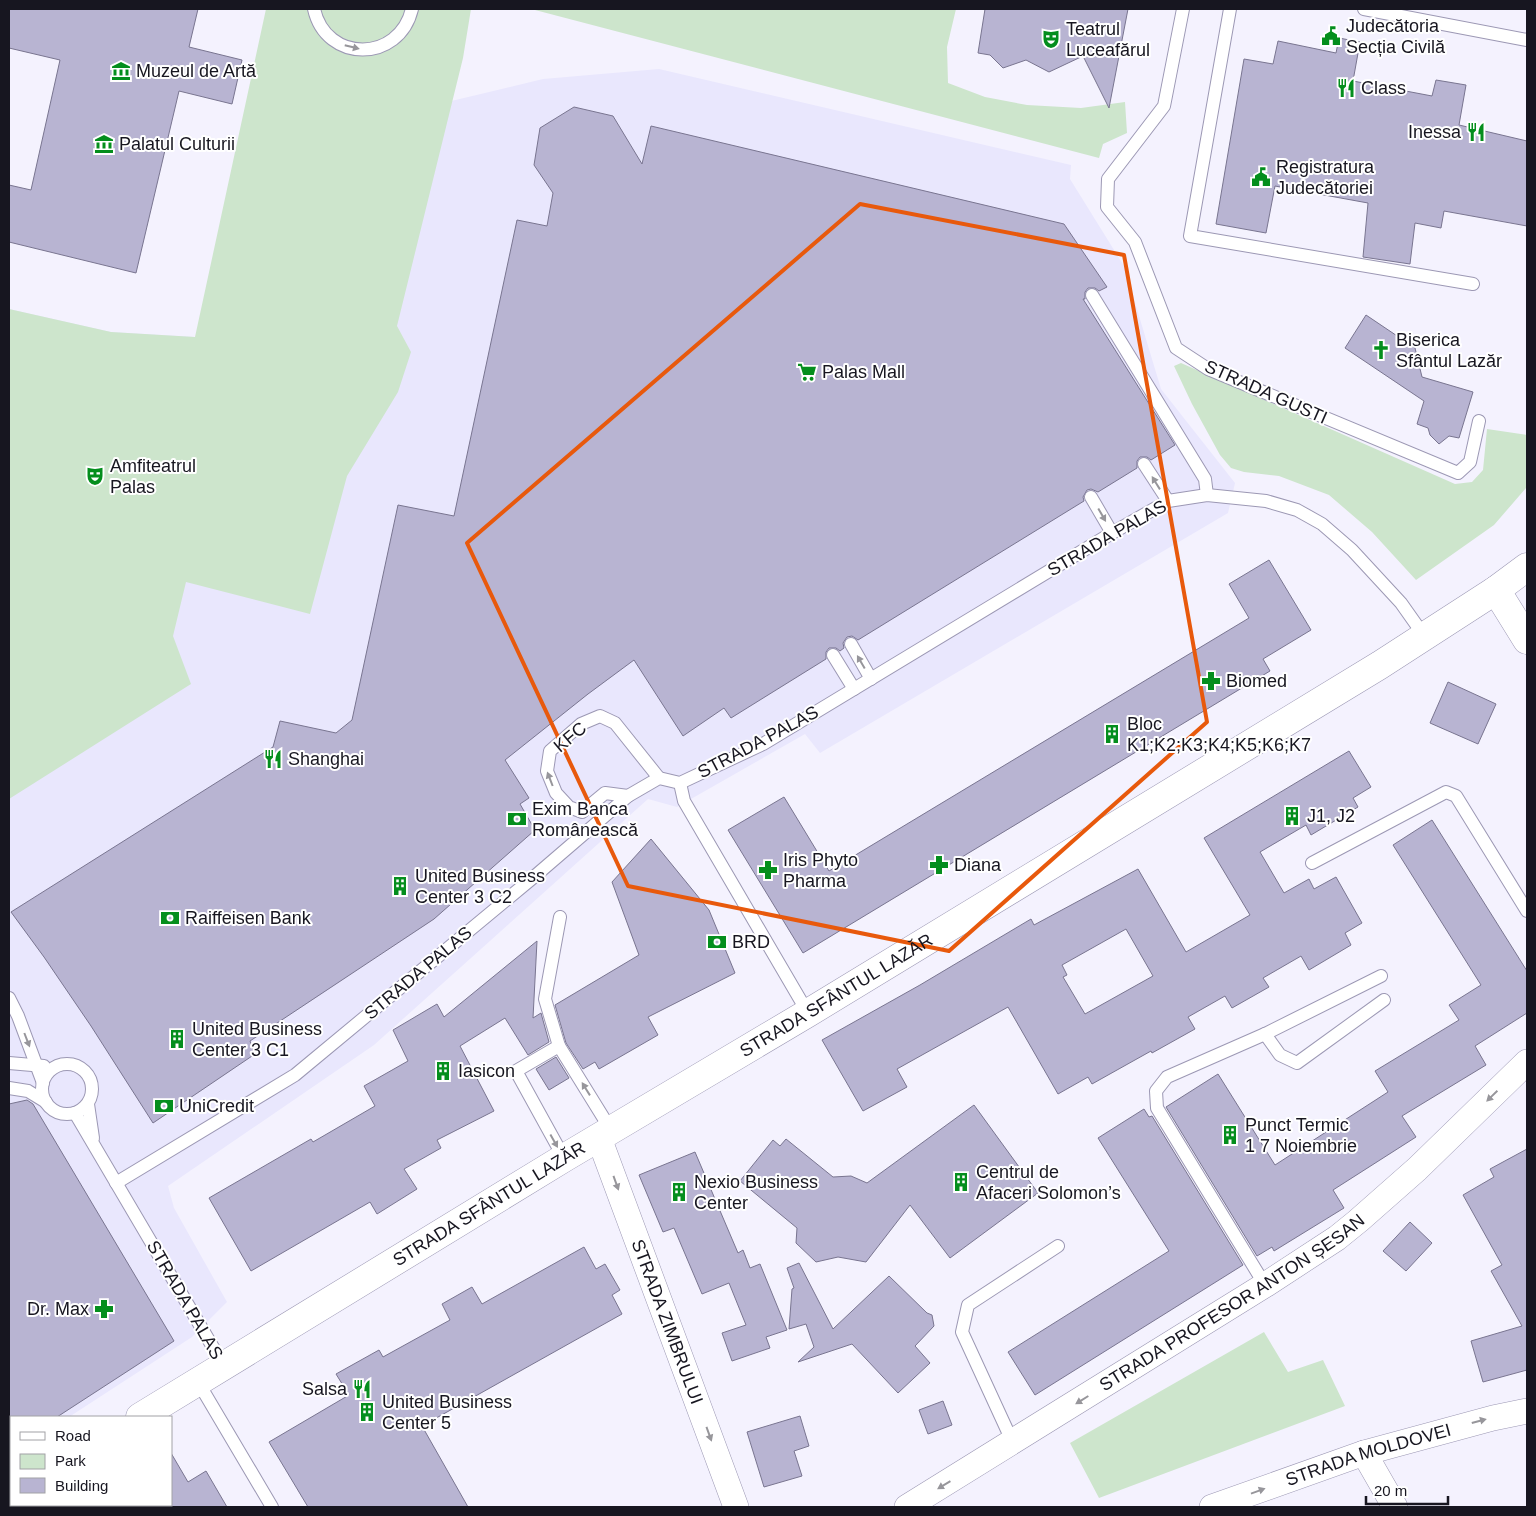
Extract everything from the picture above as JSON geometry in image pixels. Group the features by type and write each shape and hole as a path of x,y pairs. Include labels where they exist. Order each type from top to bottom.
{"main road":[{"name":"STRADA SFÂNTUL LAZĂR","path":"142,1416 1425,637 1527,567"},
{"path":"1496,590 1527,640"}],"street":[{"name":"STRADA PROFESOR ANTON ȘESAN","path":"907,1507 1013,1443 1337,1238 1358,1222 1417,1169 1527,1062"},
{"name":"STRADA ZIMBRULUI","path":"605,1134 736,1507"},
{"name":"STRADA MOLDOVEI","path":"1212,1507 1364,1453 1493,1418 1527,1411"},
{"path":"1364,1453 1395,1507"}],"lane":[{"path":"314,9 323,30 334,41 347,47 362,50 376,48 390,42 401,32 409,19 412,9"},
{"name":"STRADA GUSTI","path":"1182,9 1164,106 1108,179 1107,207 1135,242 1176,348 1208,369 1458,474 1470,462 1479,421"},
{"path":"1230,9 1190,236 1473,284"},
{"path":"1364,9 1399,12 1527,40"},
{"path":"1092,295 1205,480 1206,495"},
{"path":"1144,464 1168,502"},
{"name":"STRADA PALAS","path":"116,1183 295,1075 535,876 628,796 659,778 680,782 708,771 763,744 1112,533 1168,502 1206,495 1266,501 1298,510 1322,524 1352,550 1402,603 1425,637"},
{"path":"1091,497 1112,533"},
{"path":"851,644 871,679"},
{"path":"833,655 854,689"},
{"name":"KFC","path":"628,796 605,793 582,812 569,807 556,793 547,772 550,751 581,724 600,716 615,723 659,778"},
{"path":"680,782 684,801 690,813 808,1013"},
{"path":"1312,863 1446,792 1456,796 1527,911"},
{"path":"560,917 545,999 559,1046 605,1134"},
{"path":"1265,1285 1157,1108 1156,1091 1167,1077 1265,1034 1381,976"},
{"path":"9,998 37,1066 43,1083 43,1095 46,1102 51,1108 66,1114 82,1110 88,1104"},
{"path":"1265,1034 1280,1054 1297,1063 1384,1000"},
{"path":"559,1046 516,1071 564,1158"},
{"name":"STRADA PALAS","path":"9,1063 56,1067 72,1065 86,1073 92,1088 88,1104 94,1143"},
{"path":"43,1083 49,1072 56,1067"},
{"path":"9,1088 28,1091 46,1102"},
{"name":"STRADA PALAS","path":"75,1113 224,1366"},
{"path":"1013,1443 962,1332 968,1305 1058,1246"},
{"path":"198,1382 272,1507"}],"highlighted area":[{"path":"860,204 1124,255 1207,722 949,951 628,886 467,543"}],"shaded area":[{"path":"659,69 1071,165 1070,179 1124,266 1161,389 1235,483 1228,513 820,753 805,734 677,807 648,799 374,1045 168,1186 174,1208 227,1302 192,1337 71,1416 10,1416 9,1456 9,309 111,332 195,337 397,114 543,79"}],"green space":[{"path":"266,9 471,9 463,58 397,326 411,352 398,392 347,476 310,614 186,582 173,636 191,684 9,799 9,309 111,332 195,337"},
{"path":"535,9 956,9 947,47 948,83 985,97 1027,105 1081,108 1125,102 1127,133 1103,144 1099,158"},
{"path":"1181,363 1455,484 1472,482 1483,470 1487,429 1527,435 1526,488 1494,525 1416,580 1372,532 1329,495 1279,476 1244,472 1231,468 1220,455 1192,404 1174,366"},
{"path":"1264,1332 1288,1372 1323,1360 1345,1406 1099,1498 1070,1443"}],"building":[{"name":"Palatul Culturii","path":"9,9 198,9 189,47 242,60 232,104 179,91 136,273 9,242 9,185 31,190 60,60 9,48"},
{"name":"Teatrul Luceafărul","path":"985,9 1128,9 1109,108 1083,56 1049,72 1026,60 1003,68 990,55 978,53"},
{"path":"1339,38 1360,42 1353,81 1432,96 1436,80 1466,85 1459,125 1527,141 1527,226 1444,211 1441,228 1415,223 1410,264 1363,257 1368,203 1275,186 1266,233 1216,224 1244,59 1273,64 1278,41 1336,53"},
{"name":"Palas Mall","path":"574,107 613,116 642,164 651,126 1064,224 1107,287 1099,291 1095,288 1088,288 1085,292 1085,299 1083,299 1175,445 1151,460 1147,457 1140,457 1137,461 1137,468 1098,492 1091,489 1087,490 1083,497 1084,501 858,640 852,636 847,637 843,643 844,648 840,651 836,648 829,648 826,652 826,659 731,718 724,708 683,736 634,660 505,760 529,798 520,804 535,830 434,919 250,1041 255,1054 153,1123 91,1026 11,912 273,747 280,721 336,733 352,720 398,505 454,516 517,220 547,226 553,193 534,165 540,128"},
{"path":"1366,315 1415,348 1422,377 1473,392 1459,438 1449,436 1439,444 1430,435 1428,428 1417,424 1424,401 1345,348"},
{"name":"Bloc K1;K2;K3;K4;K5;K6;K7","path":"1269,560 1311,630 1263,659 1270,671 803,953 728,830 784,797 829,871 1249,618 1229,584"},
{"path":"1448,682 1496,704 1478,744 1430,723"},
{"path":"1349,751 1371,787 1353,798 1358,807 1311,835 1306,825 1260,852 1284,893 1309,879 1314,889 1336,877 1362,923 1345,933 1351,945 1309,970 1301,956 1263,978 1269,987 1232,1008 1225,996 1188,1017 1195,1029 1092,1084 1088,1077 1058,1094 1008,1007 897,1069 907,1087 863,1111 822,1040 920,985 1031,919 1034,925 1138,869 1186,952 1250,915 1204,838","holes":["1126,929 1153,976 1085,1014 1063,977 1067,975 1062,965"]},
{"path":"1432,820 1527,971 1527,1013 1475,1046 1486,1065 1402,1116 1416,1137 1333,1190 1344,1208 1274,1251 1272,1247 1257,1256 1166,1107 1218,1074 1275,1165 1388,1092 1375,1071 1459,1020 1449,1005 1481,985 1393,845"},
{"path":"651,839 709,910 735,973 648,1017 658,1035 599,1069 595,1062 583,1069 566,1043 555,1005 639,955 612,882"},
{"path":"537,941 533,1018 541,1013 549,1042 528,1055 505,1018 460,1046 494,1111 437,1140 441,1148 404,1169 417,1189 377,1214 370,1202 251,1271 209,1198 311,1139 313,1142 375,1106 364,1086 408,1061 393,1030 437,1004 444,1017"},
{"path":"556,1057 569,1078 549,1090 536,1069"},
{"path":"27,1100 33,1104 174,1341 59,1416 9,1417 9,1104"},
{"path":"974,1105 1038,1193 950,1258 910,1205 866,1262 838,1257 816,1262 796,1243 797,1228 740,1181 773,1140 780,1146 786,1139 833,1177 851,1176 867,1183"},
{"path":"1144,1109 1149,1117 1152,1116 1243,1265 1035,1395 1008,1352 1169,1251 1098,1138"},
{"path":"1527,1149 1527,1370 1483,1382 1471,1341 1522,1326 1491,1271 1502,1265 1463,1195 1494,1177 1490,1169"},
{"path":"695,1152 738,1253 743,1250 750,1268 760,1264 787,1330 766,1337 770,1348 732,1361 722,1333 746,1325 729,1283 702,1294 674,1228 663,1232 639,1175"},
{"path":"1410,1222 1432,1243 1406,1271 1383,1251"},
{"path":"584,1247 596,1269 605,1264 620,1290 612,1295 622,1314 422,1426 468,1507 308,1507 269,1442 349,1395 336,1374 379,1350 383,1357 450,1320 442,1304 472,1287 482,1304"},
{"path":"799,1263 833,1329 889,1276 927,1313 932,1315 934,1326 915,1346 930,1363 898,1393 852,1344 798,1362 814,1347 806,1324 789,1329 792,1289 794,1288 787,1268"},
{"path":"943,1401 952,1425 928,1434 919,1410"},
{"path":"800,1416 809,1446 794,1451 802,1476 764,1487 747,1432"},
{"path":"172,1455 188,1482 206,1471 227,1507 171,1507"}],"place":[{"name":"Judecătoria Secția Civilă","path":"1331,36"},
{"name":"Teatrul Luceafărul","path":"1051,39"},
{"name":"Muzeul de Artă","path":"121,71"},
{"name":"Class","path":"1346,88"},
{"name":"Inessa","path":"1476,132"},
{"name":"Palatul Culturii","path":"104,144"},
{"name":"Registratura Judecătoriei","path":"1261,177"},
{"name":"Biserica Sfântul Lazăr","path":"1381,350"},
{"name":"Palas Mall","path":"807,372"},
{"name":"Amfiteatrul Palas","path":"95,476"},
{"name":"Biomed","path":"1211,681"},
{"name":"Bloc K1;K2;K3;K4;K5;K6;K7","path":"1112,734"},
{"name":"Shanghai","path":"273,759"},
{"name":"J1, J2","path":"1292,816"},
{"name":"Exim Banca Românească","path":"517,819"},
{"name":"Diana","path":"939,865"},
{"name":"Iris Phyto Pharma","path":"768,870"},
{"name":"United Business Center 3 C2","path":"400,886"},
{"name":"Raiffeisen Bank","path":"170,918"},
{"name":"BRD","path":"717,942"},
{"name":"United Business Center 3 C1","path":"177,1039"},
{"name":"Iasicon","path":"443,1071"},
{"name":"UniCredit","path":"164,1106"},
{"name":"Punct Termic 1 7 Noiembrie","path":"1230,1135"},
{"name":"Centrul de Afaceri Solomon’s","path":"961,1182"},
{"name":"Nexio Business Center","path":"679,1192"},
{"name":"Dr. Max","path":"104,1309"},
{"name":"Salsa","path":"362,1389"},
{"name":"United Business Center 5","path":"367,1412"}]}
